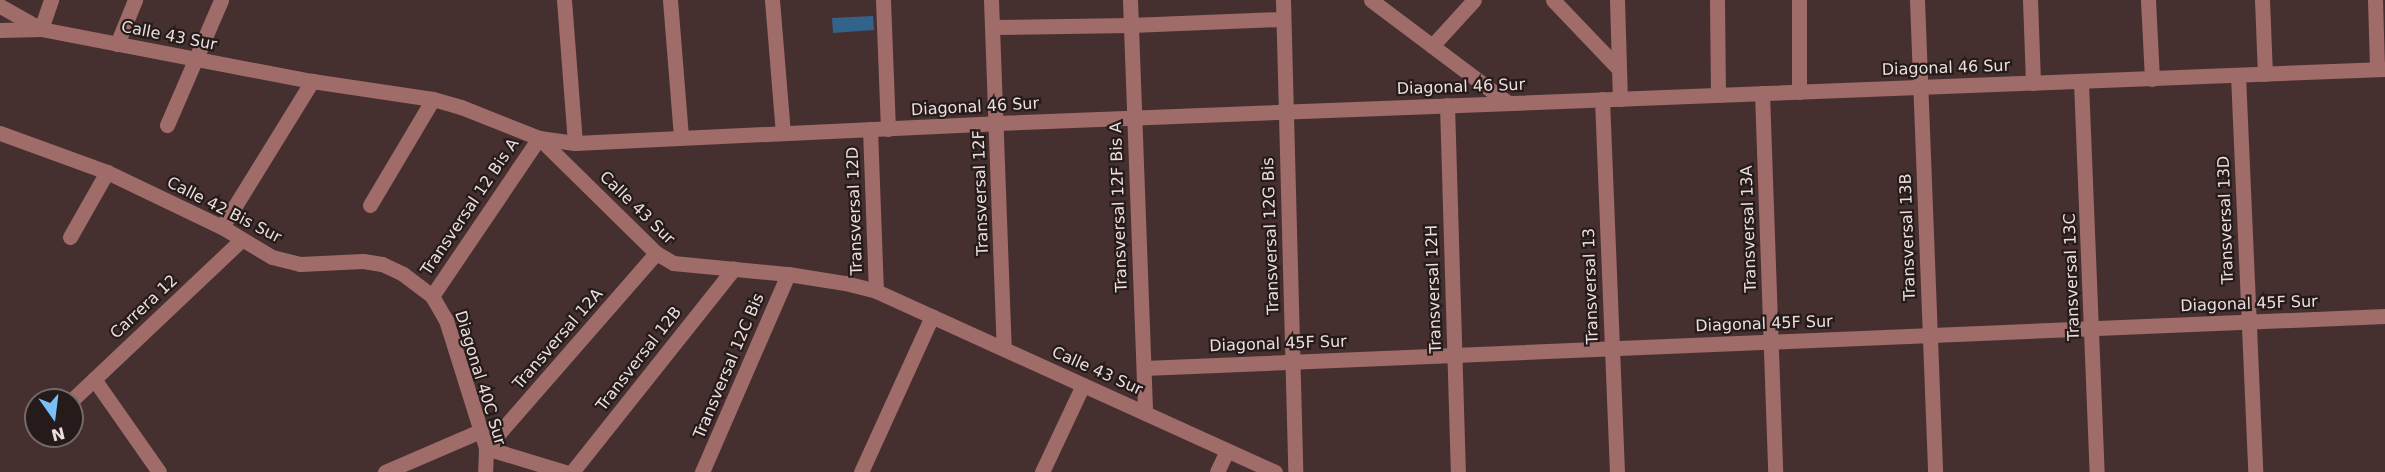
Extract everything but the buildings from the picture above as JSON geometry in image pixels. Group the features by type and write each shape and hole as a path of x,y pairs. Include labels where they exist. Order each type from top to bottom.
{"street":[{"path":"0,6 41,29 51,0"},
{"path":"117,44 135,0"},
{"path":"167,124 220,0"},
{"path":"564,0 575,143"},
{"path":"670,0 681,138"},
{"path":"772,0 783,134"},
{"path":"883,0 888,129"},
{"name":"Transversal 12F","path":"991,0 1004,349"},
{"name":"Transversal 12F Bis A","path":"1130,0 1145,413"},
{"name":"Transversal 12G Bis","path":"1283,0 1295,472"},
{"path":"1371,0 1508,103"},
{"path":"1432,46 1474,0"},
{"path":"1554,0 1618,68"},
{"path":"1617,0 1620,99"},
{"path":"1717,0 1718,95"},
{"path":"1799,0 1799,92"},
{"name":"Transversal 13B","path":"1917,0 1935,472"},
{"path":"2030,0 2032,83"},
{"path":"2148,0 2152,79"},
{"path":"2262,0 2265,74"},
{"path":"2375,0 2381,69"},
{"path":"992,27 1131,26 1283,18"},
{"name":"Calle 43 Sur","path":"0,30 41,29 312,81 433,99 461,107 539,138 656,253 673,263 788,274 845,283 876,291 1275,472"},
{"name":"Diagonal 46 Sur","path":"539,138 575,143 996,123 2381,69"},
{"name":"Transversal 13D","path":"2238,75 2255,472"},
{"path":"222,227 312,81"},
{"name":"Transversal 13C","path":"2081,81 2097,472"},
{"name":"Transversal 13A","path":"1762,93 1775,472"},
{"path":"370,205 433,99"},
{"name":"Transversal 13","path":"1602,99 1617,472"},
{"name":"Transversal 12H","path":"1447,105 1458,472"},
{"name":"Transversal 12D","path":"870,129 876,291"},
{"name":"Calle 42 Bis Sur","path":"0,133 107,171 222,227 272,257 300,264 363,261 382,264 403,274 432,296"},
{"name":"Transversal 12 Bis A","path":"432,296 539,138"},
{"path":"70,237 107,171"},
{"name":"Carrera 12","path":"84,389 241,240"},
{"name":"Transversal 12A","path":"486,448 656,253"},
{"name":"Transversal 12B","path":"572,472 734,268"},
{"name":"Transversal 12C Bis","path":"702,472 788,274"},
{"name":"Diagonal 40C Sur","path":"432,296 446,320 486,448 485,472"},
{"path":"861,472 932,316"},
{"name":"Diagonal 45F Sur","path":"1144,368 2385,316"},
{"path":"94,379 159,472"},
{"path":"1042,472 1083,385"},
{"path":"385,472 480,431"},
{"path":"486,448 565,472"},
{"path":"1217,472 1227,451"}]}
